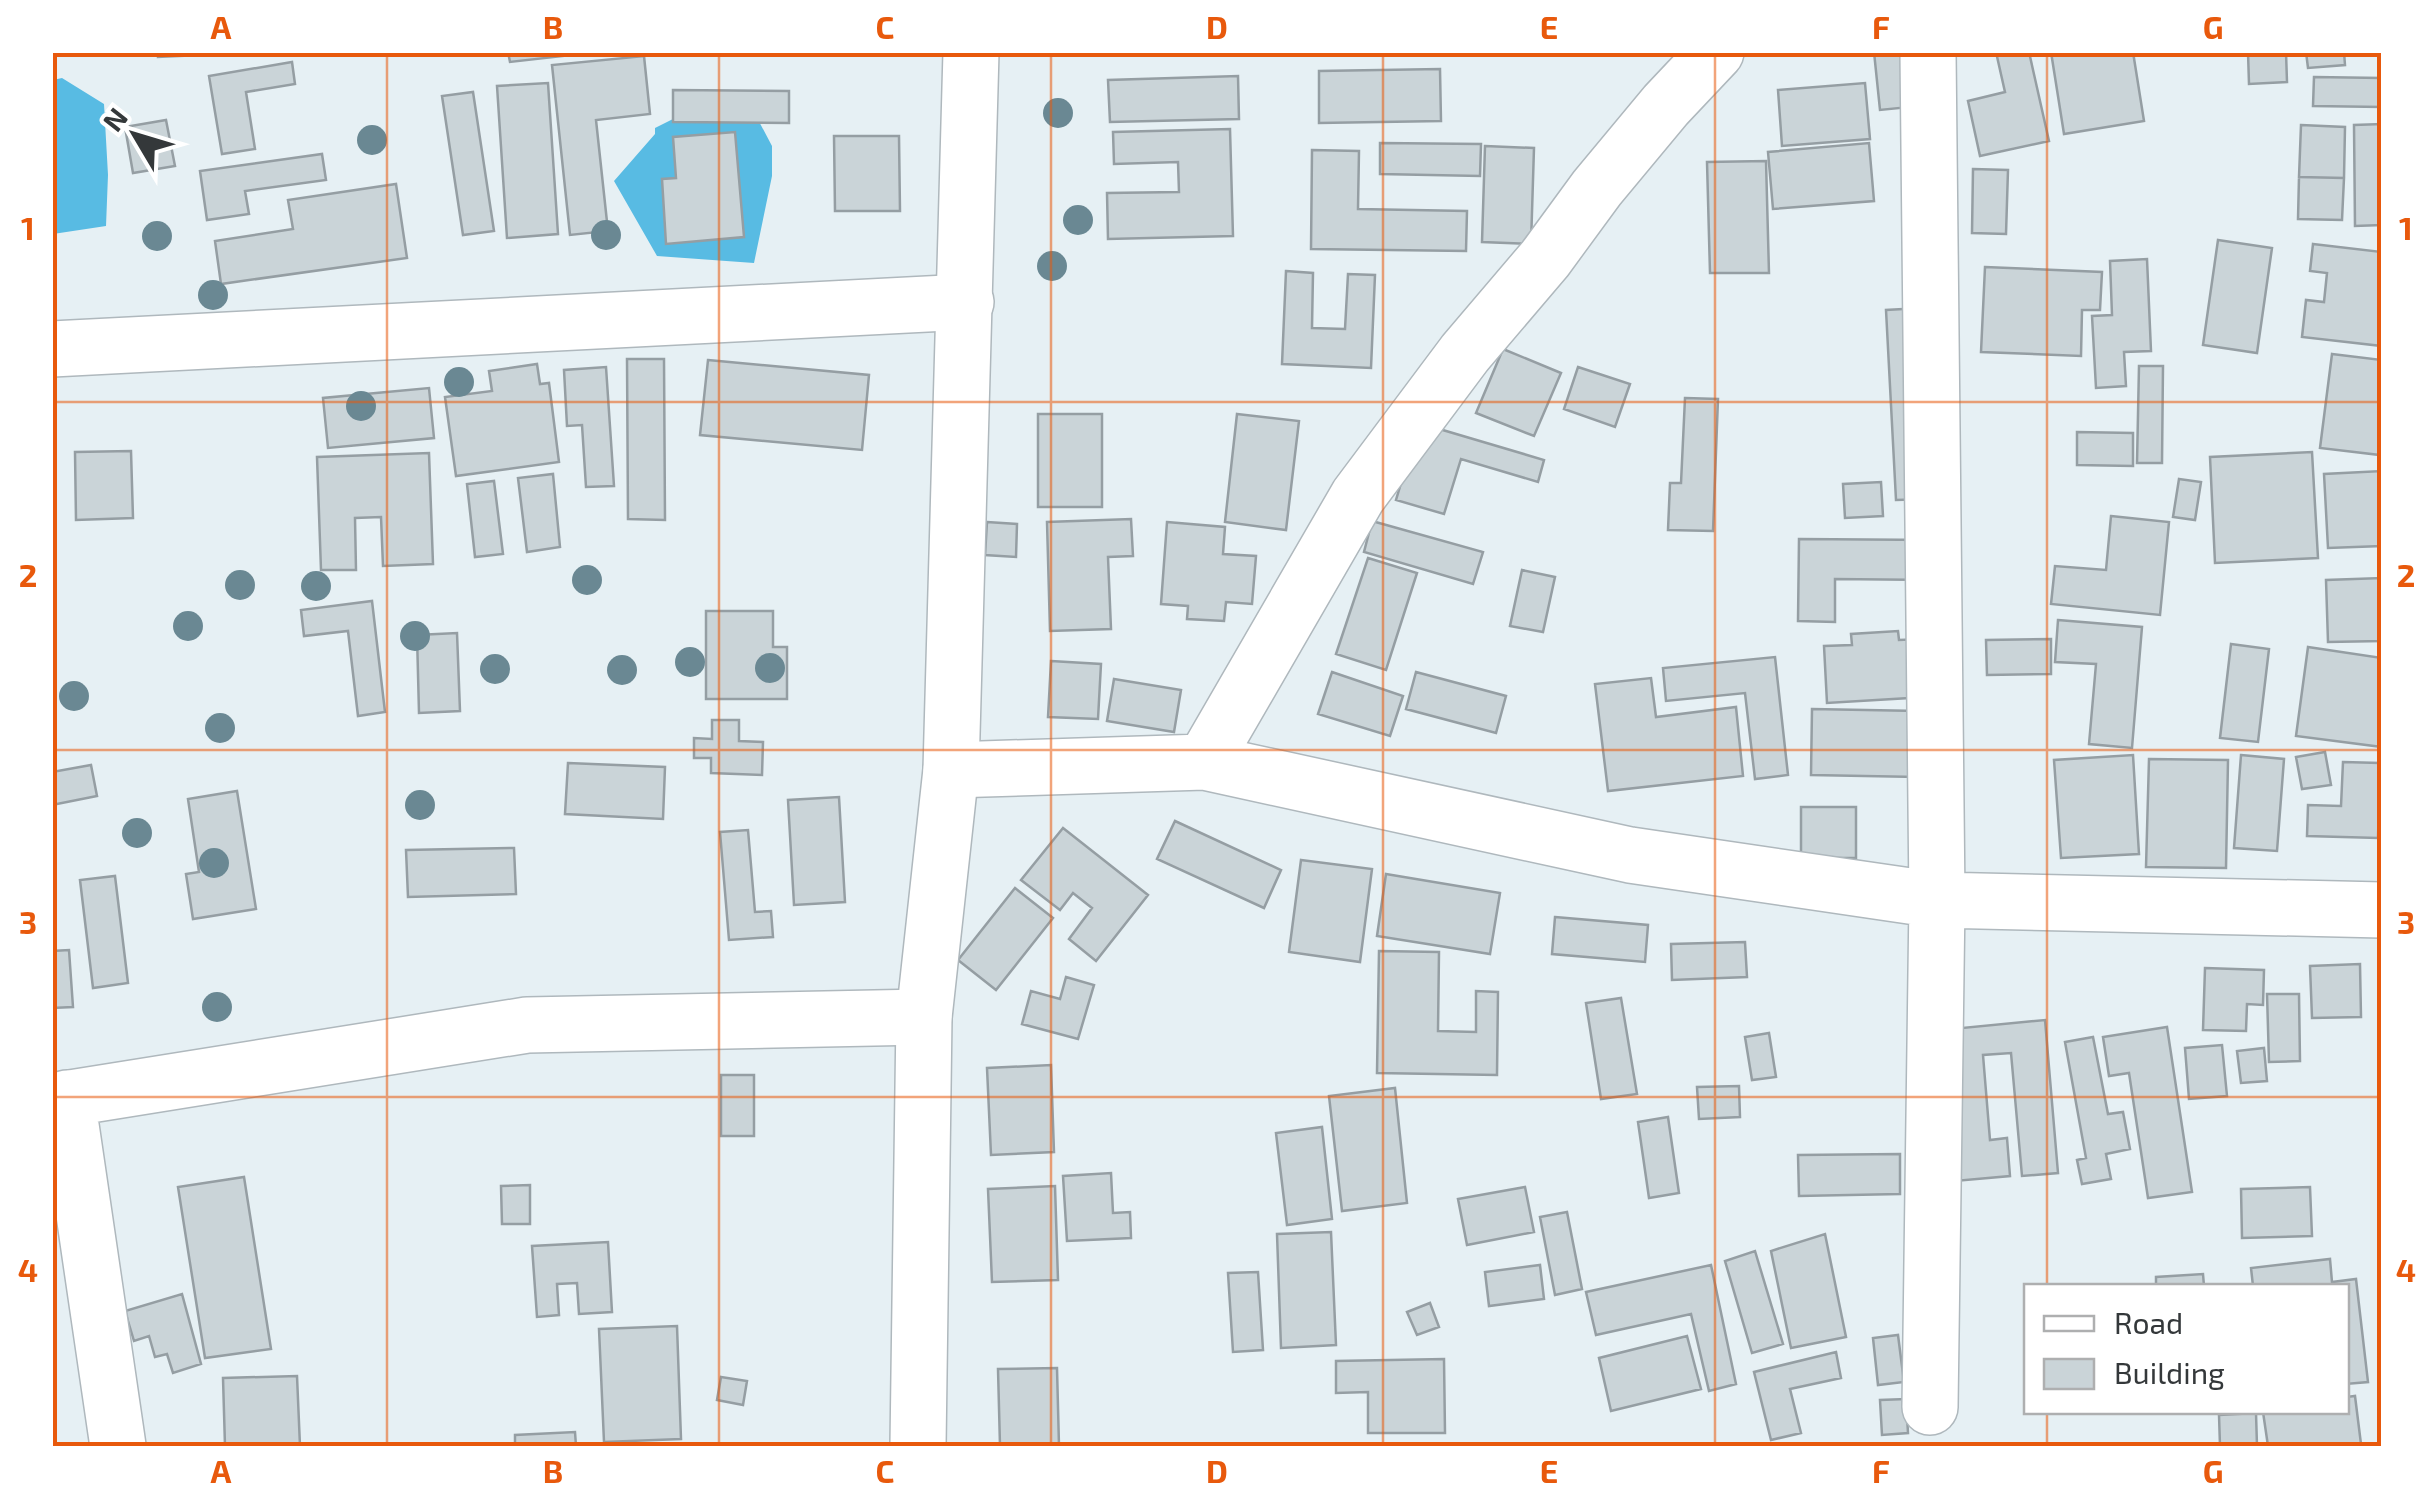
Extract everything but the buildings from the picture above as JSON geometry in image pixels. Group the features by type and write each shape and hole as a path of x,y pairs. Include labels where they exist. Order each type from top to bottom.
{"street":[{"path":"918,1446 924,1017 950,770 971,52"},
{"path":"1204,762 1358,496 1597,188 1716,52"},
{"path":"1928,52 1937,900 1930,1406"},
{"path":"52,349 966,302"},
{"path":"950,770 1204,762 1630,855 1937,900 2382,910"},
{"path":"118,1446 60,1099 527,1025 924,1017"}],"shaded area":[{"path":"62,78 104,104 106,226 53,234 53,80"},
{"path":"745,95 772,146 772,176 754,263 657,256 614,181 655,134 655,128 695,108"}]}
